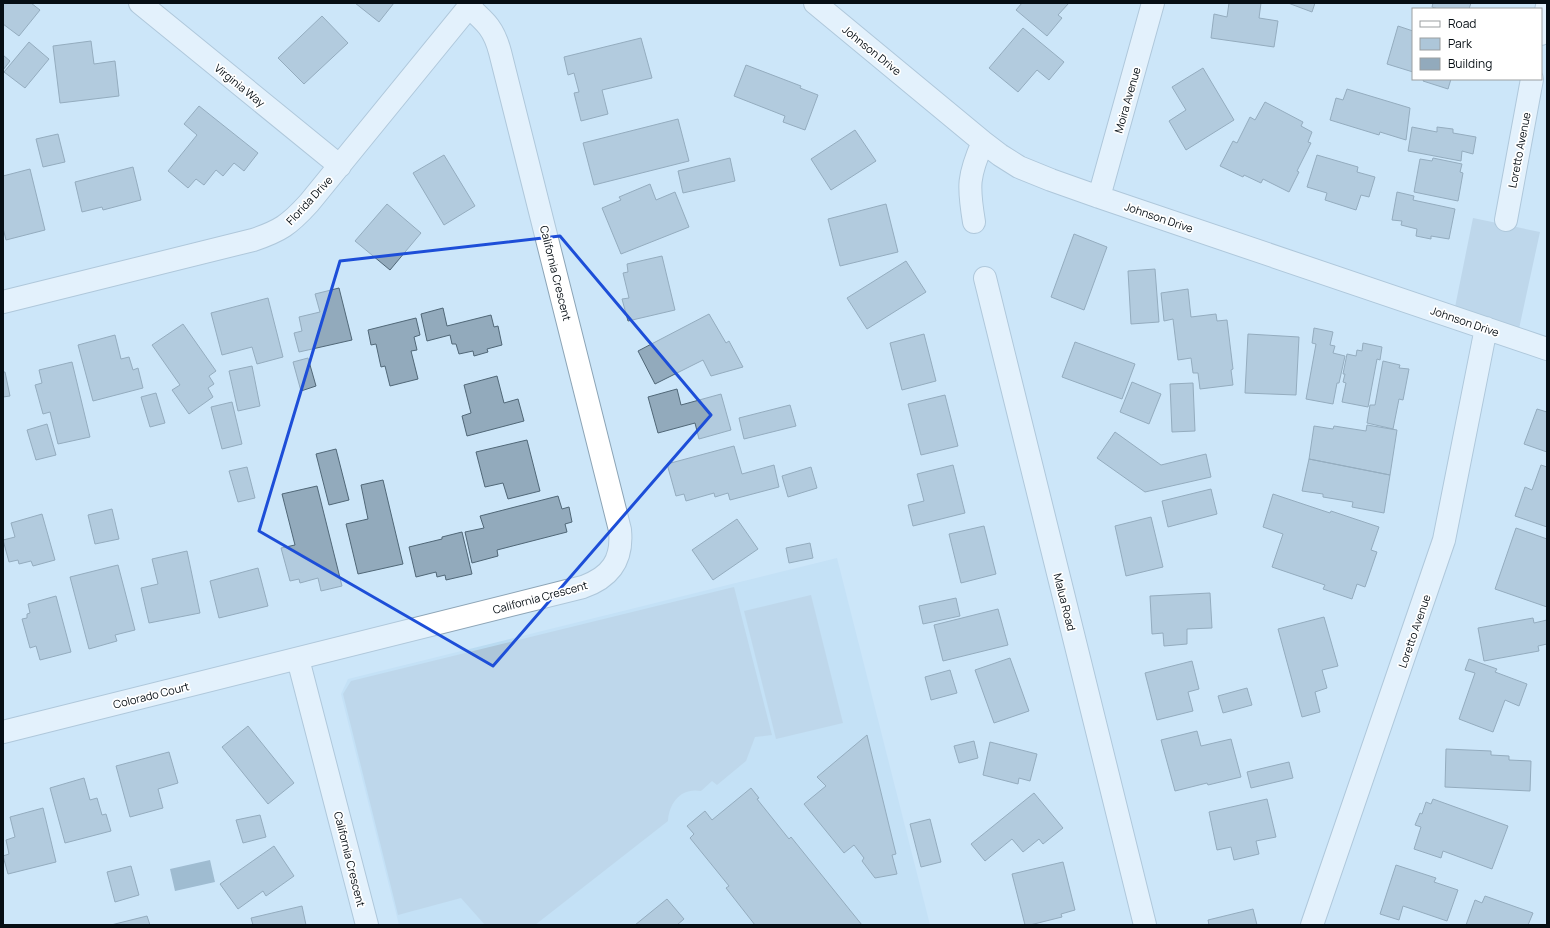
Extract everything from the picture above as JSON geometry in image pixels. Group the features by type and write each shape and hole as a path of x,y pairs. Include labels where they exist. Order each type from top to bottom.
{"street":[{"name":"Virginia Way","path":"140,3 340,166"},
{"name":"Johnson Drive","path":"815,3 983,142 1019,166 1051,180 1099,197 1547,349"},
{"name":"Moira Avenue","path":"1099,197 1153,3"},
{"name":"Florida Drive","path":"3,302 252,240 285,227 297,216 340,166 471,5"},
{"name":"California Crescent","path":"367,925 298,659 583,587 608,574 613,568 620,550 620,530 498,42 489,25 471,5"},
{"path":"1542,29 1547,6"},
{"name":"Loretto Avenue","path":"1506,220 1532,80"},
{"path":"974,222 969,184 972,171 983,142"},
{"name":"Malua Road","path":"986,278 1146,925"},
{"name":"Loretto Avenue","path":"1312,925 1444,540 1486,328"},
{"name":"Colorado Court","path":"3,732 298,659"}],"highlighted area":[{"path":"560,236 711,415 493,666 259,531 340,261"}],"shaded area":[{"path":"837,558 930,925 399,925 341,694 348,679"},
{"path":"210,860 215,882 175,891 170,869"}],"green space":[{"path":"1473,218 1540,232 1517,338 1453,317"},
{"path":"734,587 772,735 755,737 746,761 717,785 712,781 701,791 694,790 682,794 677,798 671,808 668,821 535,925 485,925 461,898 398,915 343,694 351,681"},
{"path":"811,595 843,723 776,739 744,611"}],"building":[{"path":"3,3 31,3 40,10 19,36 3,24"},
{"path":"355,3 394,3 379,22"},
{"path":"1022,3 1069,3 1058,15 1062,18 1047,36 1016,10"},
{"path":"1229,3 1261,3 1259,18 1278,21 1274,47 1211,38 1214,14 1227,17"},
{"path":"1288,3 1315,3 1312,12"},
{"path":"1433,3 1471,3 1469,8 1432,7"},
{"path":"322,16 348,43 304,84 278,58"},
{"path":"1398,26 1412,31 1412,72 1387,64"},
{"path":"1023,28 1064,62 1049,80 1037,70 1018,92 989,68"},
{"path":"641,38 652,78 602,90 608,114 581,121 574,93 579,92 574,73 568,75 564,57"},
{"path":"91,41 94,64 115,61 119,96 60,103 53,46"},
{"path":"29,42 49,59 25,88 4,72"},
{"path":"3,55 10,61 3,70"},
{"path":"746,65 801,86 800,88 818,95 805,130 783,122 785,116 734,96"},
{"path":"1203,68 1234,120 1186,150 1169,121 1186,110 1172,87"},
{"path":"1424,80 1451,80 1448,89"},
{"path":"1347,89 1410,108 1406,140 1380,132 1379,135 1330,120 1336,98 1343,100"},
{"path":"1265,102 1303,122 1301,126 1312,132 1308,142 1311,143 1297,171 1299,172 1289,192 1263,179 1261,183 1244,175 1243,177 1220,166 1233,141 1237,143 1250,117 1255,120"},
{"path":"199,106 258,153 244,171 234,163 223,176 216,170 204,185 196,179 188,188 168,171 197,135 184,124"},
{"path":"678,119 689,161 594,185 583,143"},
{"path":"1412,127 1437,132 1437,127 1453,129 1453,133 1476,137 1473,154 1462,151 1461,161 1408,151"},
{"path":"855,130 876,161 831,190 811,159"},
{"path":"58,134 65,162 43,167 36,139"},
{"path":"444,155 475,206 444,225 413,173"},
{"path":"1317,155 1358,167 1357,172 1375,177 1369,197 1361,195 1356,210 1325,200 1327,193 1307,187"},
{"path":"730,158 735,181 683,193 678,171"},
{"path":"1433,158 1462,164 1460,172 1463,173 1458,201 1414,192 1420,159 1432,161"},
{"path":"133,167 141,200 103,210 102,207 82,212 75,182"},
{"path":"30,169 45,230 6,240 3,228 3,176"},
{"path":"650,184 656,200 675,192 689,227 621,254 602,208 621,200 619,197"},
{"path":"1397,192 1414,196 1413,200 1455,209 1449,239 1431,236 1431,239 1416,236 1417,229 1401,225 1402,221 1392,220"},
{"path":"387,204 421,233 390,270 355,241"},
{"path":"886,204 898,252 840,266 828,219"},
{"path":"1074,234 1107,247 1084,310 1051,297"},
{"path":"662,256 675,310 628,321 622,299 629,298 623,273 628,272 627,264"},
{"path":"906,261 926,292 867,329 847,298"},
{"path":"1155,269 1159,322 1131,324 1128,271"},
{"path":"339,288 352,340 299,352 294,333 302,331 299,317 320,312 315,294"},
{"path":"1188,289 1191,317 1216,314 1217,321 1227,320 1233,369 1231,370 1233,385 1200,389 1198,373 1193,373 1191,358 1178,360 1173,319 1164,321 1161,293"},
{"path":"268,298 283,357 257,364 252,347 222,355 211,313"},
{"path":"443,308 447,326 491,315 494,327 498,326 502,345 487,349 488,352 474,356 473,351 459,354 456,344 452,344 450,335 427,341 421,314"},
{"path":"709,314 726,343 729,341 743,367 711,376 703,360 655,384 638,351"},
{"path":"416,318 420,335 414,337 417,350 411,351 418,379 390,386 385,366 381,367 376,344 371,345 368,330"},
{"path":"183,324 216,371 209,376 214,384 208,388 213,397 189,414 172,390 180,385 152,345"},
{"path":"1314,328 1333,332 1330,345 1335,346 1333,353 1345,356 1339,383 1337,383 1333,404 1306,399 1316,344 1312,343"},
{"path":"924,334 936,381 902,390 890,343"},
{"path":"1248,334 1299,337 1296,395 1245,393"},
{"path":"115,335 121,359 129,357 133,370 138,368 143,388 93,401 78,345"},
{"path":"1075,342 1135,364 1122,399 1062,377"},
{"path":"1363,343 1382,347 1380,360 1377,359 1368,407 1342,402 1346,383 1343,382 1345,374 1343,374 1347,354 1356,356 1357,350 1362,351"},
{"path":"308,358 316,386 301,391 293,362"},
{"path":"1383,361 1400,365 1399,368 1409,369 1403,400 1399,399 1393,429 1367,423 1370,405 1375,405"},
{"path":"72,362 90,437 58,444 50,412 43,414 35,385 42,383 39,370"},
{"path":"252,366 260,406 238,411 229,371"},
{"path":"3,372 5,372 10,396 3,397"},
{"path":"497,376 504,403 518,399 524,421 467,436 462,416 471,413 464,385"},
{"path":"1132,382 1161,394 1149,424 1120,412"},
{"path":"1193,383 1195,431 1172,432 1170,384"},
{"path":"677,389 681,405 721,394 731,430 699,439 695,423 658,433 648,397"},
{"path":"156,393 165,423 150,427 141,397"},
{"path":"945,395 958,446 921,455 908,404"},
{"path":"232,402 242,444 222,449 211,407"},
{"path":"790,405 796,426 744,439 739,418"},
{"path":"1537,409 1547,412 1547,452 1524,444"},
{"path":"47,424 56,455 36,460 27,430"},
{"path":"1367,425 1397,430 1390,475 1309,459 1314,426 1333,429 1334,426 1366,431"},
{"path":"1115,432 1161,465 1206,454 1211,477 1145,492 1097,458"},
{"path":"527,440 540,491 508,499 503,483 485,487 476,452"},
{"path":"734,446 742,474 774,465 779,487 730,500 728,493 715,497 714,493 686,501 684,494 676,496 667,464"},
{"path":"336,449 349,500 329,505 316,454"},
{"path":"1309,459 1390,475 1384,513 1352,507 1353,502 1323,497 1323,494 1302,491"},
{"path":"953,465 965,513 913,526 908,505 924,501 917,474"},
{"path":"1541,465 1547,467 1547,527 1515,516 1525,487 1532,490"},
{"path":"247,467 255,498 238,502 229,471"},
{"path":"811,467 817,488 788,497 782,476"},
{"path":"383,480 403,564 358,574 346,524 368,519 361,485"},
{"path":"317,486 342,586 321,591 318,578 300,583 299,579 290,581 281,548 295,545 282,494"},
{"path":"1211,489 1217,514 1168,527 1162,501"},
{"path":"1273,494 1379,527 1371,550 1377,552 1365,587 1357,584 1352,599 1323,589 1325,585 1272,567 1283,534 1263,527"},
{"path":"558,496 562,509 569,507 572,522 565,524 567,532 497,550 498,556 472,563 465,532 484,528 480,516"},
{"path":"112,509 119,539 95,544 88,515"},
{"path":"42,514 55,560 33,566 31,561 19,564 18,560 9,562 3,540 15,537 11,523"},
{"path":"1151,517 1163,567 1126,576 1115,526"},
{"path":"737,519 758,549 713,580 692,550"},
{"path":"984,526 996,574 961,583 949,534"},
{"path":"1516,528 1547,539 1547,607 1495,589"},
{"path":"462,532 472,574 446,580 445,575 437,577 436,572 416,577 409,547 442,539 442,537"},
{"path":"810,543 813,558 789,563 786,548"},
{"path":"187,551 200,613 149,623 141,588 158,584 152,559"},
{"path":"118,565 135,630 115,635 117,641 89,649 70,577"},
{"path":"258,568 268,606 219,618 210,581"},
{"path":"1210,593 1212,628 1187,629 1187,644 1164,646 1163,633 1152,634 1150,596"},
{"path":"56,596 71,652 40,660 36,646 30,648 22,619 27,618 27,614 30,613 28,604"},
{"path":"956,598 960,616 923,624 919,606"},
{"path":"998,609 1008,645 943,661 934,625"},
{"path":"1324,617 1338,666 1322,670 1327,688 1315,692 1320,712 1302,717 1278,629"},
{"path":"1533,618 1534,623 1547,620 1547,644 1538,646 1539,651 1484,661 1478,628"},
{"path":"1010,658 1029,711 994,723 975,670"},
{"path":"1469,659 1497,669 1495,672 1527,684 1519,706 1505,700 1493,732 1459,719 1475,673 1465,670"},
{"path":"1192,661 1199,689 1188,692 1193,711 1157,720 1145,673"},
{"path":"950,670 957,693 931,700 925,677"},
{"path":"1247,688 1252,705 1223,713 1218,696"},
{"path":"248,726 294,783 268,804 222,747"},
{"path":"1197,731 1201,746 1231,739 1241,777 1175,791 1161,740"},
{"path":"867,735 896,854 892,855 897,874 875,878 862,861 864,858 854,845 844,853 804,804 826,786 817,777"},
{"path":"974,741 978,758 959,763 954,746"},
{"path":"990,742 1037,754 1030,781 1019,778 1018,784 983,775"},
{"path":"1446,749 1491,751 1491,755 1509,756 1509,760 1531,761 1530,791 1445,787"},
{"path":"169,752 178,783 158,789 163,808 130,817 116,766"},
{"path":"1289,762 1293,778 1251,788 1247,772"},
{"path":"84,778 90,800 97,798 102,815 106,814 111,831 65,843 50,788"},
{"path":"751,788 759,798 757,799 789,839 791,837 862,925 755,925 726,888 729,886 690,838 694,834 687,826 705,811 712,820"},
{"path":"1034,793 1063,828 1043,844 1039,839 1023,852 1012,839 985,861 971,844"},
{"path":"1267,799 1276,837 1256,841 1259,854 1234,860 1231,847 1217,850 1209,812"},
{"path":"1433,799 1508,826 1492,869 1443,851 1441,858 1414,849 1421,827 1415,825 1420,813 1422,814 1426,802 1431,804"},
{"path":"43,808 56,862 8,874 3,856 9,854 6,840 15,837 10,817"},
{"path":"260,815 266,837 243,843 236,820"},
{"path":"930,819 941,862 921,867 910,824"},
{"path":"274,846 294,876 266,896 263,891 238,909 220,884"},
{"path":"1063,862 1075,910 1061,914 1062,917 1025,925 1012,874"},
{"path":"1396,865 1436,878 1434,882 1458,890 1447,921 1403,906 1399,920 1380,914"},
{"path":"131,866 139,895 115,902 107,872"},
{"path":"1485,896 1533,913 1528,925 1466,925 1475,900 1482,903"},
{"path":"667,899 684,919 677,925 635,925"},
{"path":"302,906 306,925 253,925 251,918"},
{"path":"1253,909 1257,925 1209,925 1208,920"},
{"path":"147,916 150,925 111,925"}]}
